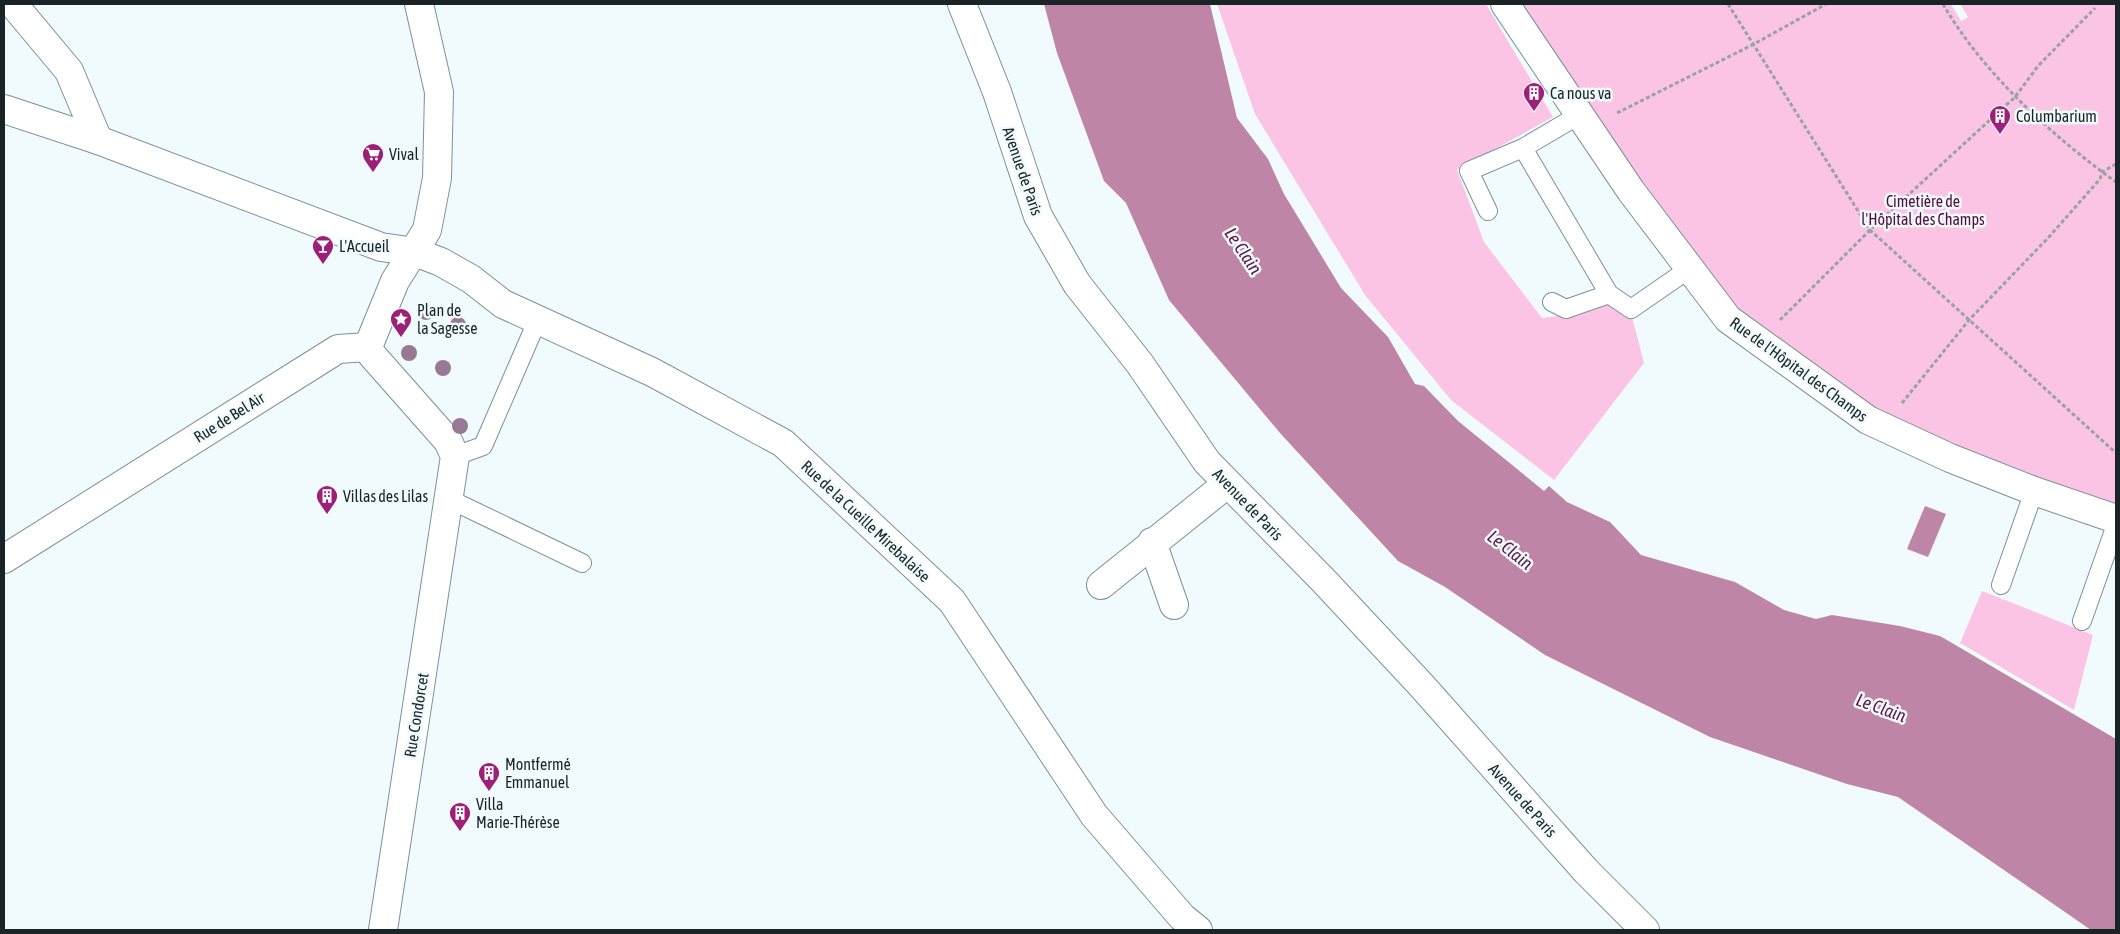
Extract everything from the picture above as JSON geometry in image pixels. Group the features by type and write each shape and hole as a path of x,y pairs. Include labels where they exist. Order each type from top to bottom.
{"street":[{"path":"13,4 69,70 98,140"},
{"path":"419,4 439,92 437,178 427,230 415,252 395,281 368,347 372,355 448,441 455,456"},
{"name":"Avenue de Paris","path":"962,4 997,92 1038,216 1077,284 1140,364 1207,462 1323,580 1422,686 1586,871 1645,930"},
{"name":"Rue de l'Hôpital des Champs","path":"1506,4 1579,115 1689,270 1728,319 1868,420 1950,458 2034,491 2116,519"},
{"name":"Rue de la Cueille Mirebalaise","path":"4,109 98,140 381,247 415,252 441,262 471,279 503,304 652,372 783,443 952,601 1094,815 1182,917 1198,930"},
{"name":"Rue de Bel Air","path":"4,559 338,349 368,347"},
{"name":"Rue Condorcet","path":"383,930 455,456"},
{"path":"1101,585 1152,542 1227,484"},
{"path":"1152,542 1174,605"}],"lane":[{"path":"1488,211 1469,171 1523,148 1579,115"},
{"path":"1523,148 1609,294 1631,310 1689,270"},
{"path":"1552,302 1566,309 1609,294"},
{"path":"455,456 483,446 538,319"},
{"path":"2000,585 2034,491"},
{"path":"449,499 582,563"},
{"path":"2082,622 2116,525"}],"path":[{"path":"1728,4 1870,230 2116,453"},
{"path":"1622,121 1617,112 1754,44 1826,4"},
{"path":"1943,4 1961,35 2015,97 2116,182"},
{"path":"1777,324 1870,230 2015,97 2038,66 2095,8"},
{"path":"1896,411 1969,320 2048,238 2102,172 2116,164"}],"green space":[{"path":"1217,4 1486,4 1553,117 1457,170 1484,242 1542,318 1584,313 1606,303 1632,317 1644,363 1554,480 1451,400 1365,295 1255,114"},
{"name":"Cimetière de l'Hôpital des Champs","path":"1515,4 1951,4 1961,21 1968,17 1960,4 2116,4 2116,511 1872,411 1735,311 1674,235"},
{"path":"1982,591 2093,635 2074,710 1960,643"}],"water":[{"name":"Le Clain","path":"1044,4 1210,4 1237,118 1268,159 1284,194 1341,288 1388,337 1415,384 1424,386 1458,421 1544,491 1549,486 1567,502 1610,522 1641,555 1735,582 1784,610 1816,619 1832,615 1900,626 1940,636 2116,739 2116,930 2091,930 1898,797 1847,784 1710,737 1545,655 1445,587 1398,561 1280,433 1169,300 1126,203 1104,181 1057,53"},
{"path":"1925,506 1946,514 1928,557 1907,549"}],"place":[{"name":"Ca nous va","path":"1534,112"},
{"name":"Columbarium","path":"2000,135"},
{"name":"Vival","path":"373,173"},
{"name":"L'Accueil","path":"323,265"},
{"name":"Plan de la Sagesse","path":"401,338"},
{"name":"Villas des Lilas","path":"327,515"},
{"name":"Montfermé Emmanuel","path":"489,792"},
{"name":"Villa Marie-Thérèse","path":"460,832"}]}
